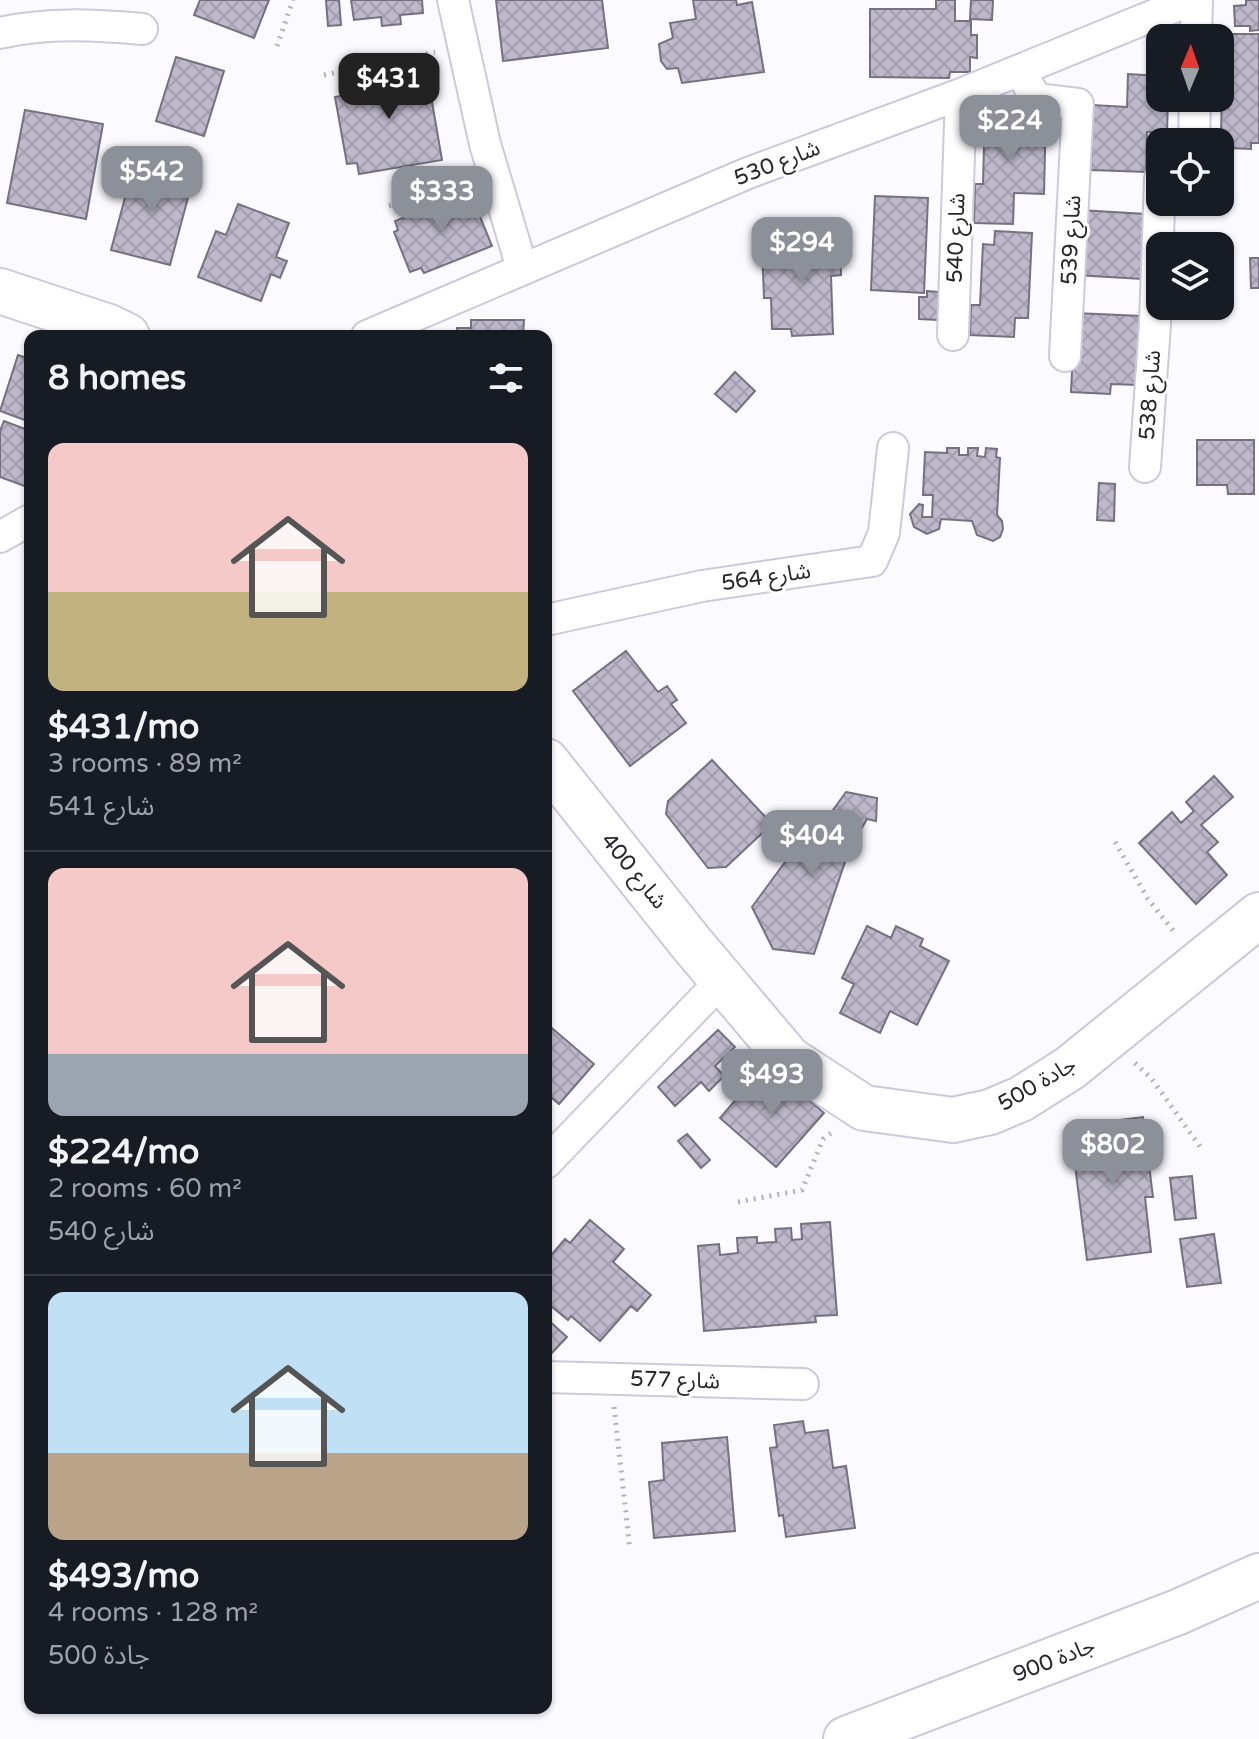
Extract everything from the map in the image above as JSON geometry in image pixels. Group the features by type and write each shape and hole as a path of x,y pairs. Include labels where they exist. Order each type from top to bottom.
{"main road":[{"path":"0,291 115,330"},
{"name":"شارع 400","path":"552,768 722,980"},
{"name":"جادة 500","path":"722,980 789,1059 864,1108 953,1120 990,1112 1021,1099 1070,1068 1259,915"},
{"name":"جادة 900","path":"846,1739 1178,1612 1259,1576"}],"street":[{"path":"453,0 494,173 522,268"},
{"path":"1194,0 1195,24"},
{"name":"شارع 530","path":"381,330 748,173 961,94 1194,0"},
{"path":"0,33 34,25 85,24 142,29"},
{"name":"شارع 539","path":"1020,70 1036,99 1078,104 1065,356"},
{"name":"شارع 540","path":"953,335 961,94"},
{"name":"شارع 538","path":"1145,467 1159,216"},
{"name":"شارع 564","path":"552,619 702,586 872,561 884,533 893,448"},
{"path":"0,537 24,523"},
{"path":"552,1157 722,980"},
{"name":"شارع 577","path":"552,1377 803,1384"}],"path":[{"path":"277,46 293,0"},
{"path":"324,75 423,53 464,50"},
{"path":"389,206 494,173"},
{"path":"1115,842 1148,899 1198,963"},
{"path":"1108,1037 1151,1078 1201,1148"},
{"path":"738,1202 802,1190 823,1139 864,1108"},
{"path":"612,1378 630,1550"}],"building":[{"path":"200,0 269,0 254,38 194,15"},
{"path":"326,0 339,0 341,25 328,26"},
{"path":"351,0 422,0 423,13 400,15 401,24 382,26 381,17 354,20"},
{"path":"496,0 602,0 608,48 503,61"},
{"path":"693,0 736,0 737,5 752,2 764,72 682,83 678,68 667,69 661,61 659,44 673,38 670,23 696,19"},
{"path":"936,0 955,0 955,21 971,21 971,35 977,35 977,58 970,57 970,72 950,72 949,78 870,77 870,9 936,9"},
{"path":"971,0 993,0 992,20 970,19"},
{"path":"1246,0 1259,0 1259,30 1250,31 1250,26 1235,26 1234,6 1246,5"},
{"path":"1234,34 1259,34 1259,143 1251,143 1251,149 1234,148 1234,128 1221,128 1221,112 1234,112"},
{"path":"176,57 224,71 204,136 156,121"},
{"path":"426,67 442,160 359,174 357,163 347,164 335,97 345,95 343,81"},
{"path":"1128,74 1146,75 1146,112 1168,112 1167,128 1146,128 1146,172 1091,170 1093,105 1127,107"},
{"path":"985,109 1046,111 1044,194 1014,193 1013,224 974,223 975,184 983,184"},
{"path":"25,110 103,124 86,219 7,203"},
{"path":"134,164 193,179 170,265 111,250"},
{"path":"470,192 492,246 424,273 421,268 410,272 394,232 398,230 395,221"},
{"path":"875,196 928,198 924,293 871,290"},
{"path":"238,204 289,223 276,257 287,261 280,278 271,274 261,301 198,277 216,231 226,235"},
{"path":"1079,210 1146,214 1142,279 1075,275"},
{"path":"995,231 1032,233 1028,318 1015,318 1014,337 970,335 971,305 980,305 983,244 994,245"},
{"path":"840,235 841,275 831,276 833,334 792,336 791,329 772,329 771,298 764,298 762,246 816,244 816,236"},
{"path":"1250,258 1259,258 1259,288 1251,288"},
{"path":"927,291 939,292 938,320 919,319 919,297 927,297"},
{"path":"1075,313 1141,316 1138,385 1111,384 1110,394 1071,392"},
{"path":"471,320 524,320 523,330 457,330 471,328"},
{"path":"18,355 24,357 24,420 0,411"},
{"path":"735,372 755,391 736,412 715,394"},
{"path":"4,421 24,429 24,486 0,477 0,431"},
{"path":"1197,440 1254,440 1254,494 1228,494 1227,485 1197,485"},
{"path":"947,448 959,448 959,455 968,455 968,448 978,448 977,456 985,457 986,448 997,449 996,457 1000,458 997,515 1003,529 1000,537 993,541 977,535 972,521 941,519 939,529 927,534 914,527 910,514 919,504 923,505 922,517 932,517 933,495 923,495 925,452 947,453"},
{"path":"1099,483 1115,484 1114,521 1097,520"},
{"path":"626,651 658,692 667,686 677,700 671,704 686,723 630,766 573,691"},
{"path":"712,760 772,824 726,867 708,868 666,814 668,801"},
{"path":"1214,776 1233,797 1201,825 1218,842 1207,852 1227,875 1196,904 1139,843 1172,812 1181,823 1194,811 1186,802"},
{"path":"846,792 877,798 876,821 867,819 849,850 814,954 773,949 752,907 810,828 817,832"},
{"path":"867,926 891,938 896,926 923,939 920,946 949,961 917,1025 890,1011 880,1033 840,1013 854,984 842,978"},
{"path":"552,1028 594,1064 559,1104 552,1098"},
{"path":"718,1030 735,1047 715,1066 724,1076 709,1091 701,1082 675,1106 658,1087"},
{"path":"776,1071 824,1113 776,1167 720,1118 751,1082 760,1090"},
{"path":"1143,1117 1153,1197 1145,1197 1151,1252 1087,1260 1070,1126"},
{"path":"687,1134 710,1160 701,1168 678,1141"},
{"path":"1192,1176 1196,1218 1175,1220 1170,1178"},
{"path":"590,1220 624,1249 613,1262 651,1295 637,1311 631,1306 600,1341 571,1316 568,1320 552,1307 552,1254 565,1239 570,1243"},
{"path":"830,1222 837,1315 815,1316 816,1322 704,1331 698,1246 719,1244 720,1255 738,1253 737,1238 757,1237 757,1243 776,1242 775,1229 791,1228 792,1240 802,1239 801,1224"},
{"path":"1214,1234 1221,1283 1187,1287 1180,1239"},
{"path":"552,1323 567,1337 552,1353"},
{"path":"803,1421 805,1433 828,1430 833,1468 846,1466 855,1528 786,1537 783,1515 779,1516 770,1448 777,1447 774,1425"},
{"path":"727,1437 735,1531 654,1538 649,1482 664,1480 662,1443"}]}
